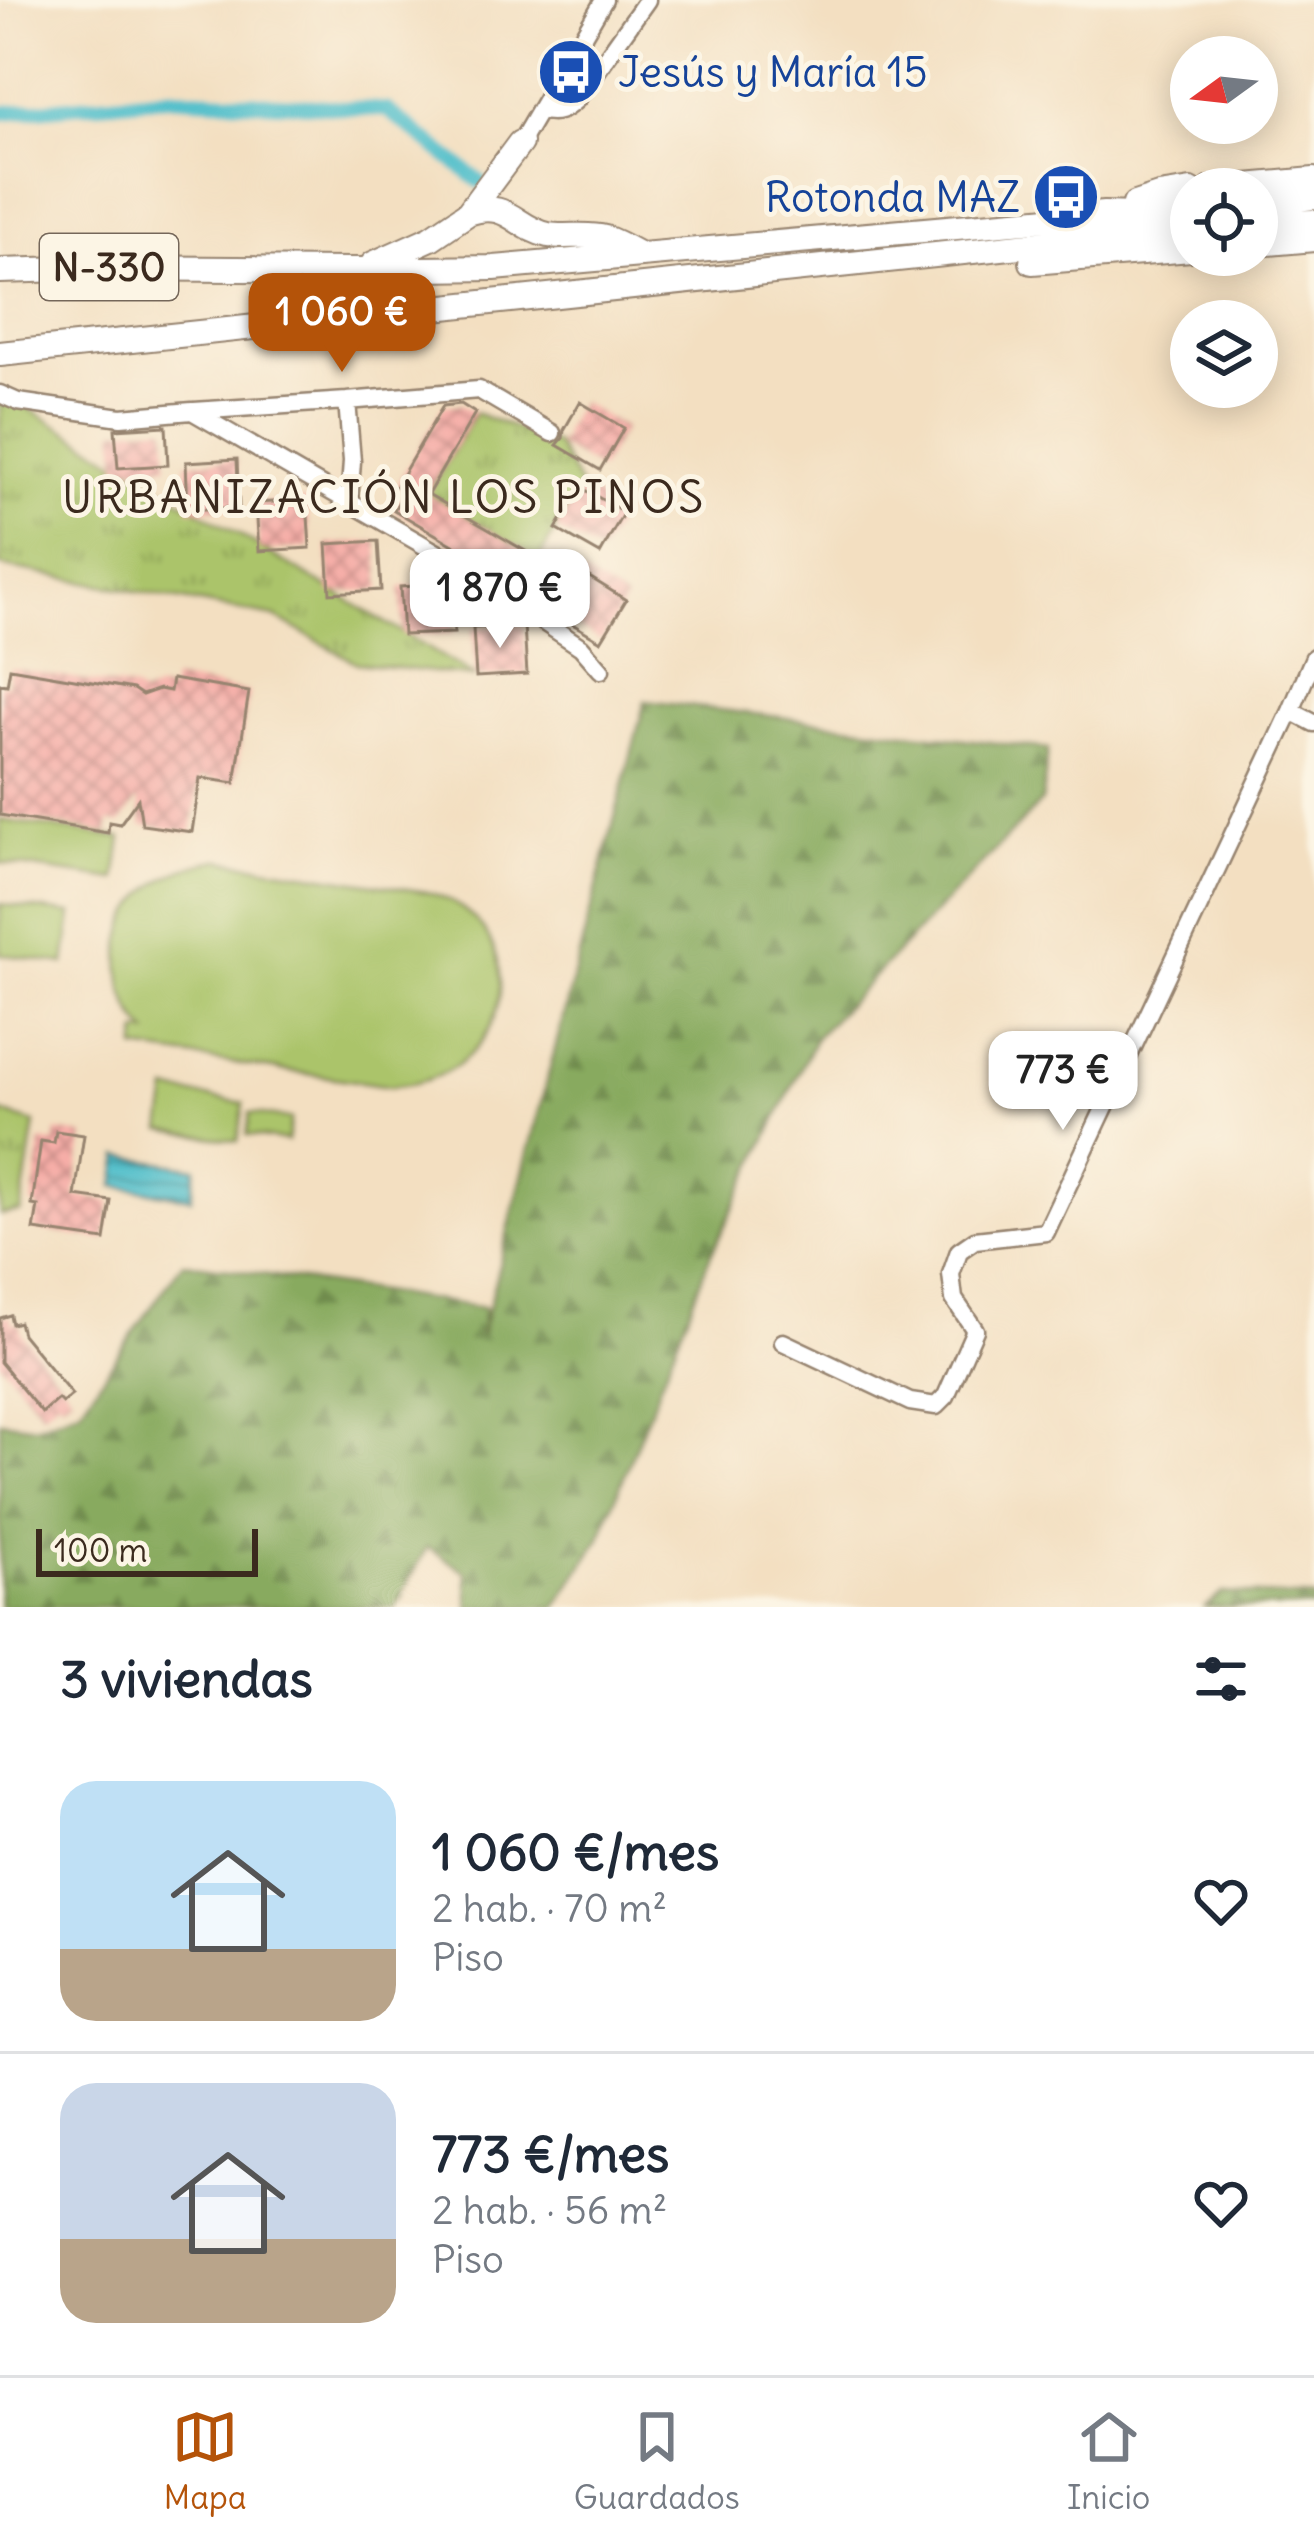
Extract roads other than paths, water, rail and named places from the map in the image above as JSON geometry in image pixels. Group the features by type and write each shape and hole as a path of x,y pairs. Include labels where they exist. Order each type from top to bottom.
{"highway":[{"path":"350,270 416,245 468,213 520,143"},
{"path":"517,218 507,182 520,143"},
{"path":"1278,182 1314,179"},
{"path":"1104,214 1170,194"},
{"path":"1278,201 1314,197"},
{"path":"468,213 492,208 548,235 602,237 642,255"},
{"name":"N-330","path":"0,272 494,268 1170,211"},
{"path":"1278,223 1314,222"},
{"name":"N-330","path":"0,354 1170,230"},
{"path":"1278,242 1314,239"},
{"path":"762,274 819,280 1170,251"},
{"path":"0,364 136,341"}],"street":[{"path":"520,143 604,0"},
{"path":"538,110 562,111 577,99 647,0"},
{"path":"0,394 18,402 121,417 478,390 552,433"},
{"path":"347,400 352,461 349,503"},
{"path":"192,412 539,612 542,621 581,647 601,670"},
{"path":"539,612 557,584"},
{"path":"783,1342 910,1402 936,1406 946,1396 975,1330 954,1299 951,1274 959,1251 975,1240 1046,1232 1314,657"},
{"path":"1292,711 1314,724"}],"water":[{"path":"120,1156 196,1168 191,1198 115,1186"}],"waterway":[{"path":"0,113 170,97 387,110 479,181"}],"place":[{"name":"Jesús y María 15","path":"571,72"},
{"name":"Rotonda MAZ","path":"1066,197"}],"district":[{"name":"URBANIZACIÓN LOS PINOS","path":"384,497"}]}
